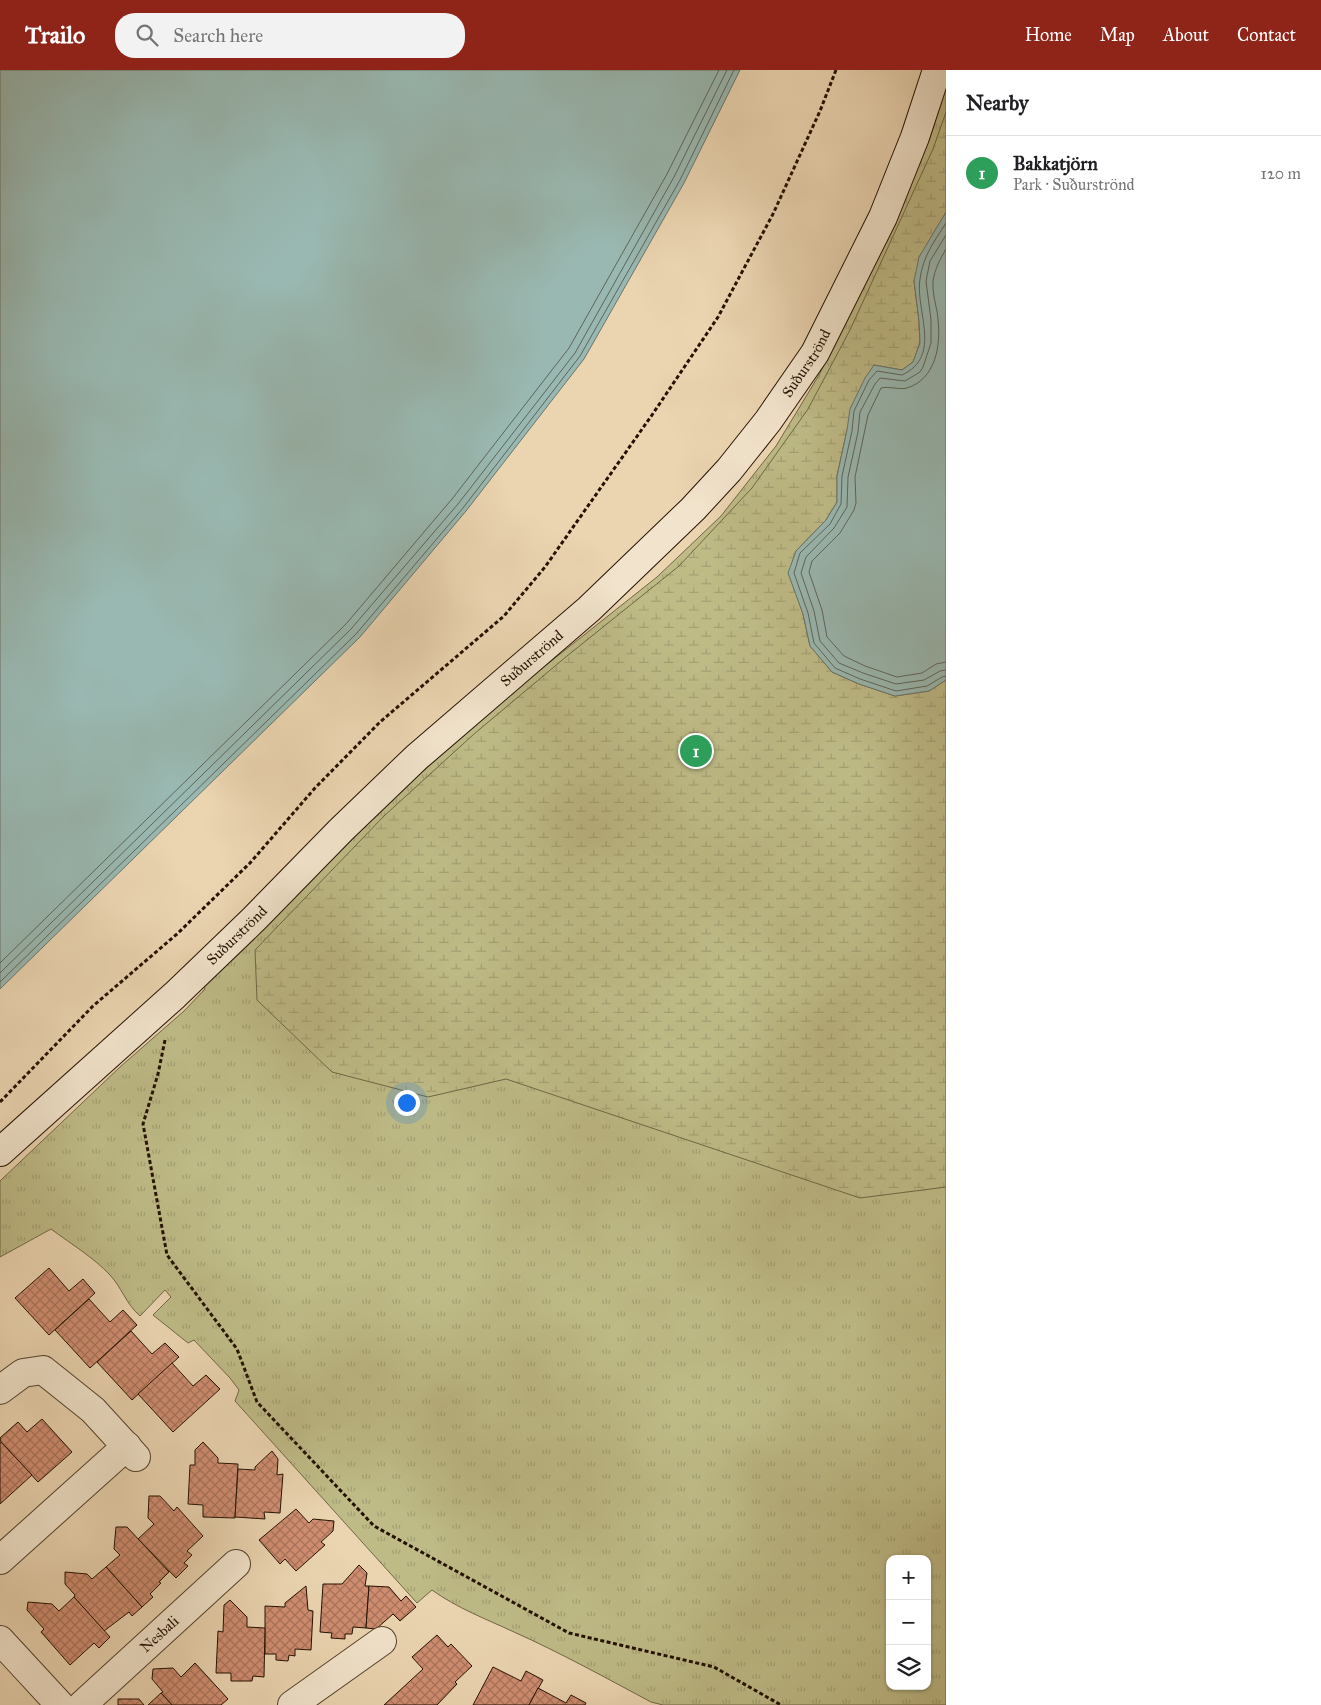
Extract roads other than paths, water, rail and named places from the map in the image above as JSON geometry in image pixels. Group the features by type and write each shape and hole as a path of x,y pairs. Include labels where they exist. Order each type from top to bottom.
{"street":[{"name":"Suðurströnd","path":"0,1152 175,995 417,757 589,609 694,509 729,470 768,421 815,353 883,217 915,137 937,70"},
{"path":"0,1390 23,1373 43,1370 93,1410 131,1451 0,1560"},
{"name":"Nesbali","path":"82,1705 236,1564"},
{"path":"0,1640 60,1705"},
{"path":"292,1705 382,1641"}],"water":[{"path":"0,70 740,70 684,183 584,359 466,511 360,637 0,989"},
{"path":"946,212 946,680 929,691 895,696 859,684 832,672 810,646 803,614 788,573 796,551 826,520 837,502 837,476 850,409 865,378 874,365 902,370 913,362 920,343 914,281 919,257"}],"place":[{"name":"Bakkatjörn","path":"696,751"}]}
